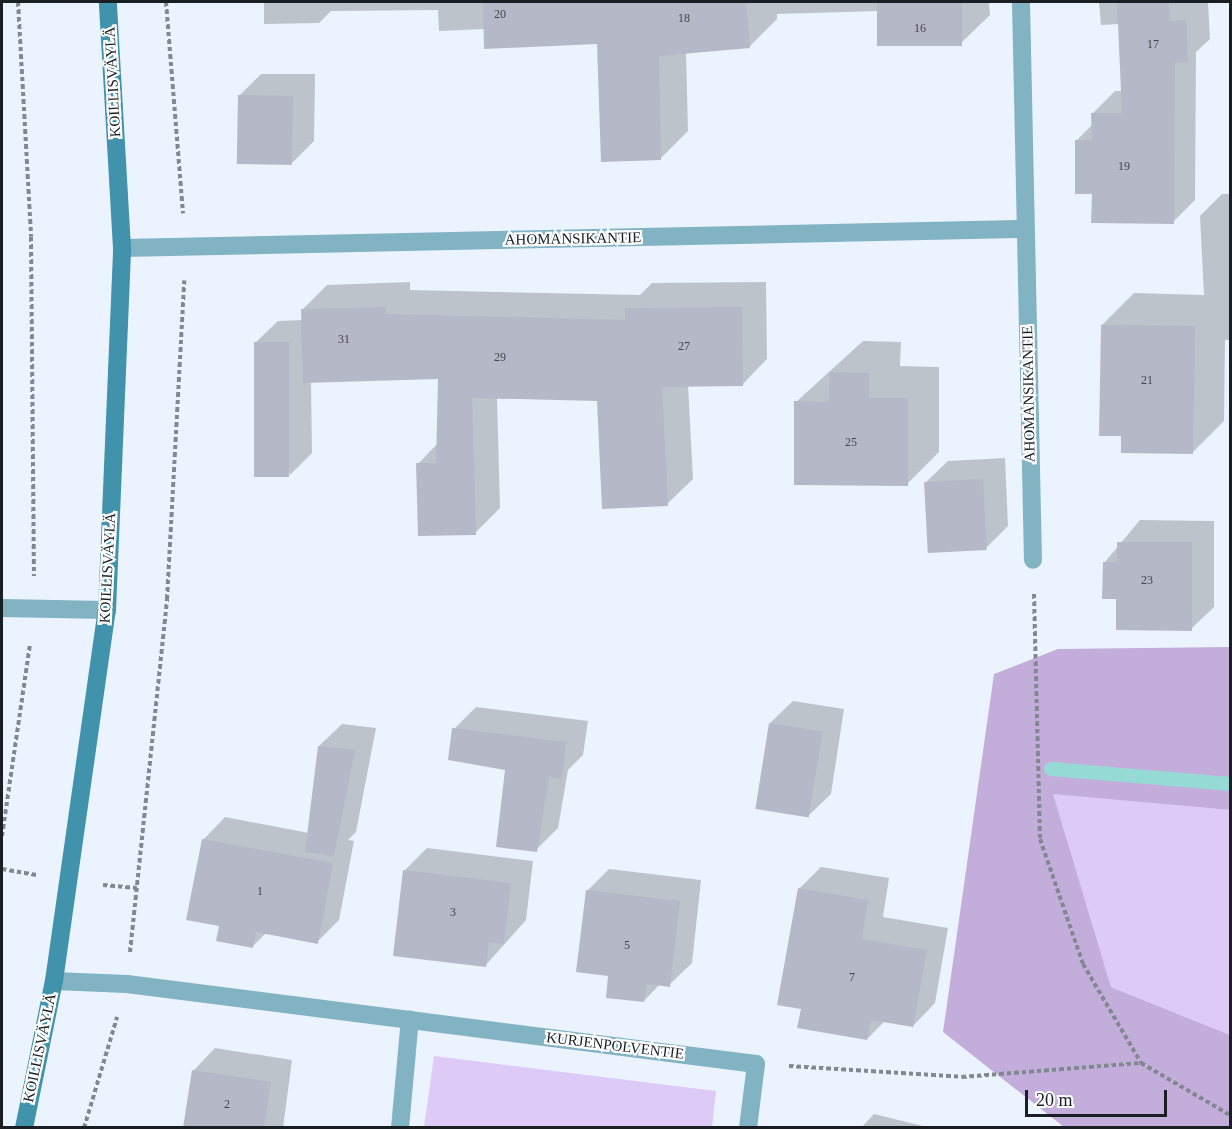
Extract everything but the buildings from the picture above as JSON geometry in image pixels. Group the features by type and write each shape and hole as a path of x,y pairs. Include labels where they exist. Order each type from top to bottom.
{"street":[{"name":"KOILLISVÄYLÄ","path":"24,1128 54,981 107,610 122,248 108,2"},
{"name":"AHOMANSIKANTIE","path":"1021,2 1034,560"},
{"name":"AHOMANSIKANTIE","path":"122,248 1025,229"},
{"path":"2,608 34,611 107,610"},
{"name":"KURJENPOLVENTIE","path":"54,981 127,984 756,1064"},
{"path":"400,1128 410,1019"},
{"path":"748,1128 756,1064"}],"path":[{"path":"2,836 34,611 31,237 18,2"},
{"path":"84,1128 127,984 167,599 186,248 166,2"},
{"path":"1034,560 1040,839 1083,964 1141,1063 1230,1115"},
{"path":"756,1064 962,1077 1141,1063"}],"shaded area":[{"path":"1230,647 1230,810 1053,794 1111,987 1230,1035 1230,1127 1064,1127 943,1032 994,674 1058,649"},
{"path":"1052,793 1230,810 1230,1035 1111,987"},
{"path":"434,1056 716,1091 712,1127 424,1127"}],"waterway":[{"path":"1051,769 1230,784"}]}
